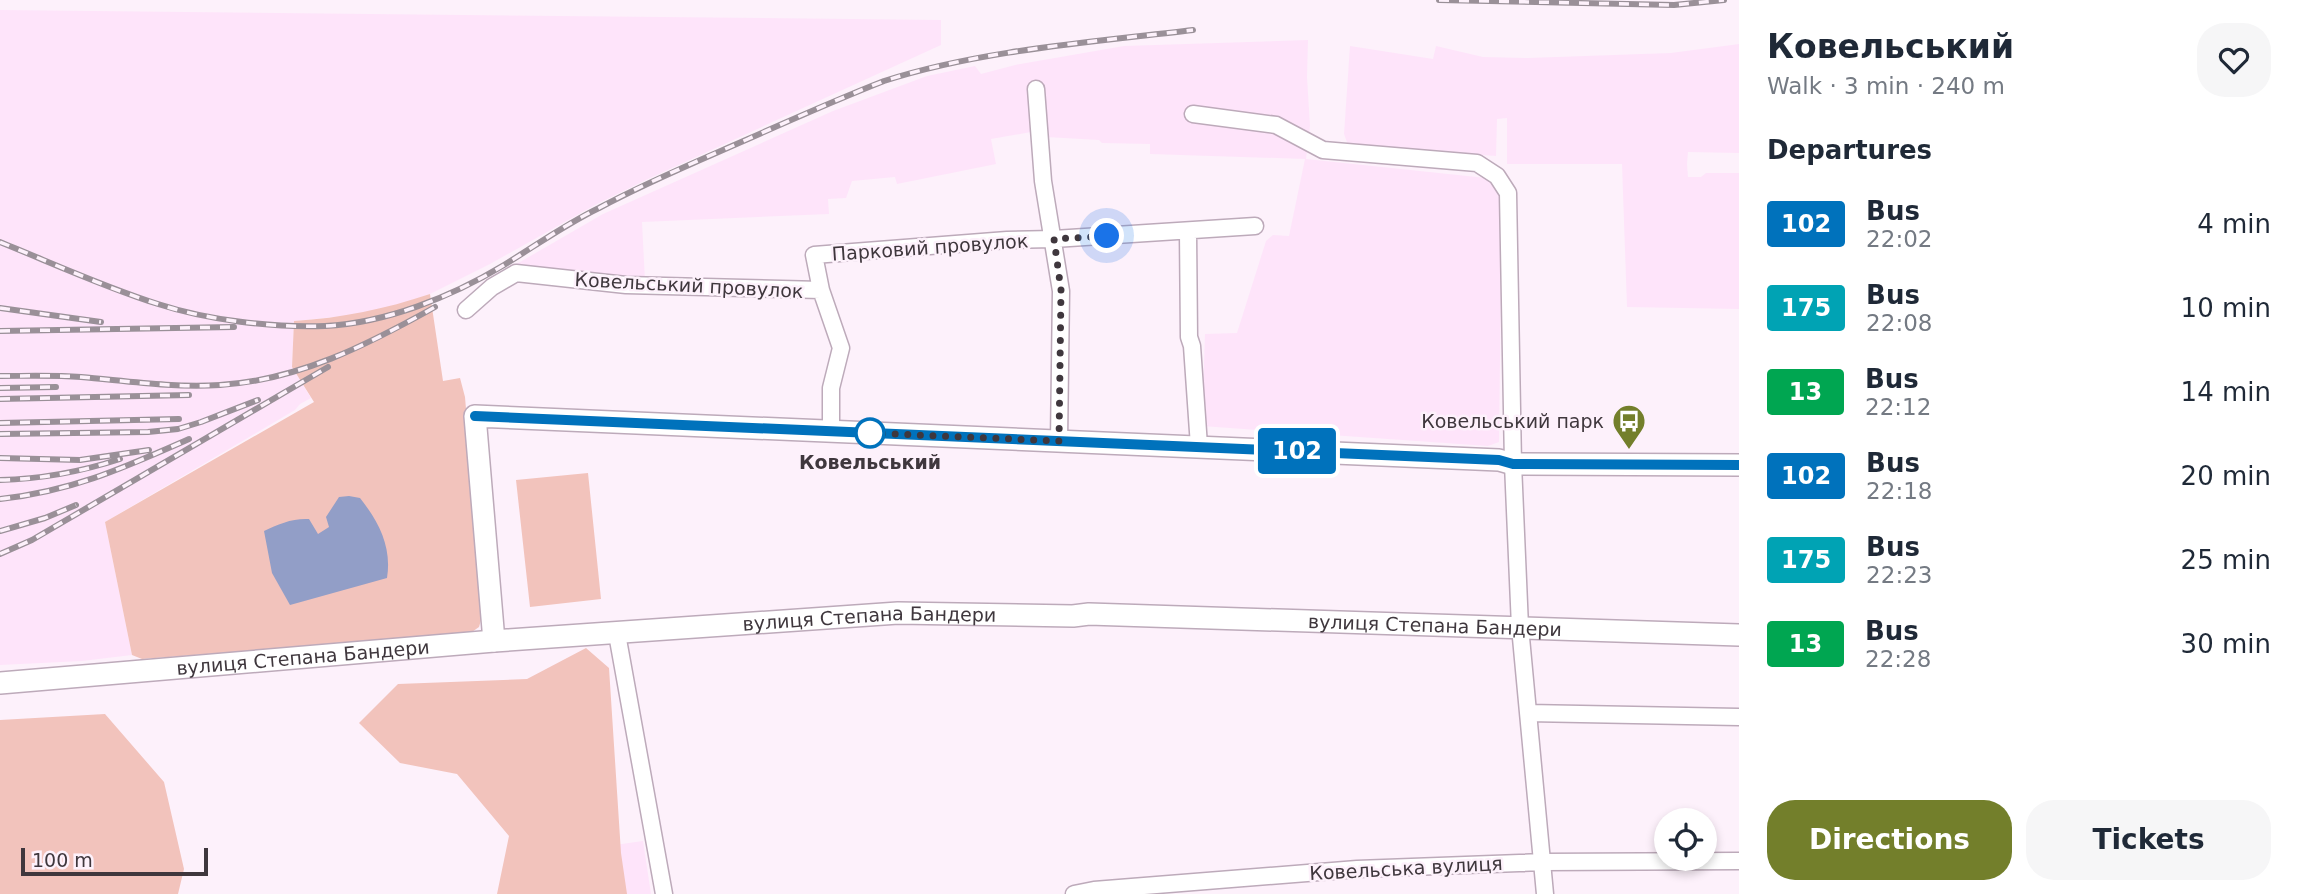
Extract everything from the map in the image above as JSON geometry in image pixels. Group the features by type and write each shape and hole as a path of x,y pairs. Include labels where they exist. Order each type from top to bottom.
{"street":[{"path":"1036,89 1044,181 1061,290 1059,441"},
{"path":"1193,114 1276,125 1323,150 1477,163 1497,176 1508,193 1513,464 1520,627 1545,894"},
{"name":"Парковий провулок","path":"821,290 814,255 1007,240 1188,232 1255,226"},
{"path":"1188,232 1189,337 1192,346 1199,446"},
{"name":"Ковельський провулок","path":"466,310 492,287 516,273 625,285 821,290 841,348 831,388 831,432"},
{"path":"494,641 475,416 1199,446 1499,460 1513,464 1739,465"},
{"name":"вулиця Степана Бандери","path":"0,683 494,641 928,612 1073,616 1088,614 1739,635"},
{"path":"617,634 664,894"},
{"path":"1528,713 1739,717"},
{"name":"Ковельська вулиця","path":"1074,894 1094,890 1357,869 1544,862 1739,861"}],"shaded area":[{"path":"0,10 941,20 941,45 648,179 430,294 388,308 346,316 294,321 292,367 311,398 105,522 132,655 82,661 0,665"},
{"path":"1308,40 1310,126 1306,159 1486,178 1502,193 1499,442 1488,446 1202,426 1205,334 1237,333 1266,241 1273,235 1289,236 1305,159 1150,154 1150,144 1102,143 1099,140 1046,137 1031,132 991,139 996,164 897,184 895,177 852,181 846,198 828,199 829,214 642,222 645,281 508,269 603,214 833,111 927,76 975,66 981,74 1015,65 1124,46"},
{"path":"1739,44 1739,153 1688,152 1687,164 1688,177 1701,177 1706,173 1739,173 1739,309 1627,307 1622,164 1507,164 1507,118 1497,119 1496,156 1348,145 1344,134 1350,46 1433,59 1436,46 1483,57 1528,58 1671,53"},
{"path":"430,294 443,381 460,378 465,397 483,613 479,627 469,634 142,659 132,655 105,522 314,402 292,367 294,321 363,312"},
{"path":"588,473 601,599 530,607 516,480"},
{"path":"586,648 609,668 621,853 627,894 497,894 509,836 457,774 400,763 359,723 398,684 527,679"},
{"path":"105,714 164,782 184,869 178,894 0,894 0,720"},
{"path":"643,841 651,894 622,894 615,845"}],"water":[{"path":"339,497 360,498 378,526 388,556 387,578 290,605 272,573 264,531 297,519 309,519 318,534 329,527 326,517"}],"railway":[{"path":"1439,0 1674,5 1724,0"},
{"path":"0,242 118,290 177,310 240,322 284,326 325,326 371,320 418,306 462,288 575,221 636,189 884,81 921,70 998,54 1193,30"},
{"path":"0,376 71,376 185,386 249,382 305,368 332,358 384,335 435,307"},
{"path":"0,308 101,322"},
{"path":"0,331 234,327"},
{"path":"0,554 32,540 328,367"},
{"path":"0,388 56,387"},
{"path":"0,399 189,395"},
{"path":"0,434 148,432 178,429 258,400"},
{"path":"0,423 179,419"},
{"path":"0,499 74,484 119,469 189,439"},
{"path":"0,458 80,460 149,450"},
{"path":"0,480 61,474 120,459"},
{"path":"0,531 45,518 76,505"}],"bus line":[{"name":"102","path":"475,416 1499,460 1513,464 1555,466 1739,465"}],"place":[{"name":"Ковельський","path":"870,433"},
{"name":"Ковельський парк","path":"1629,451"}],"route":[{"path":"870,433 1059,441 1061,290 1054,239 1107,236"}]}
